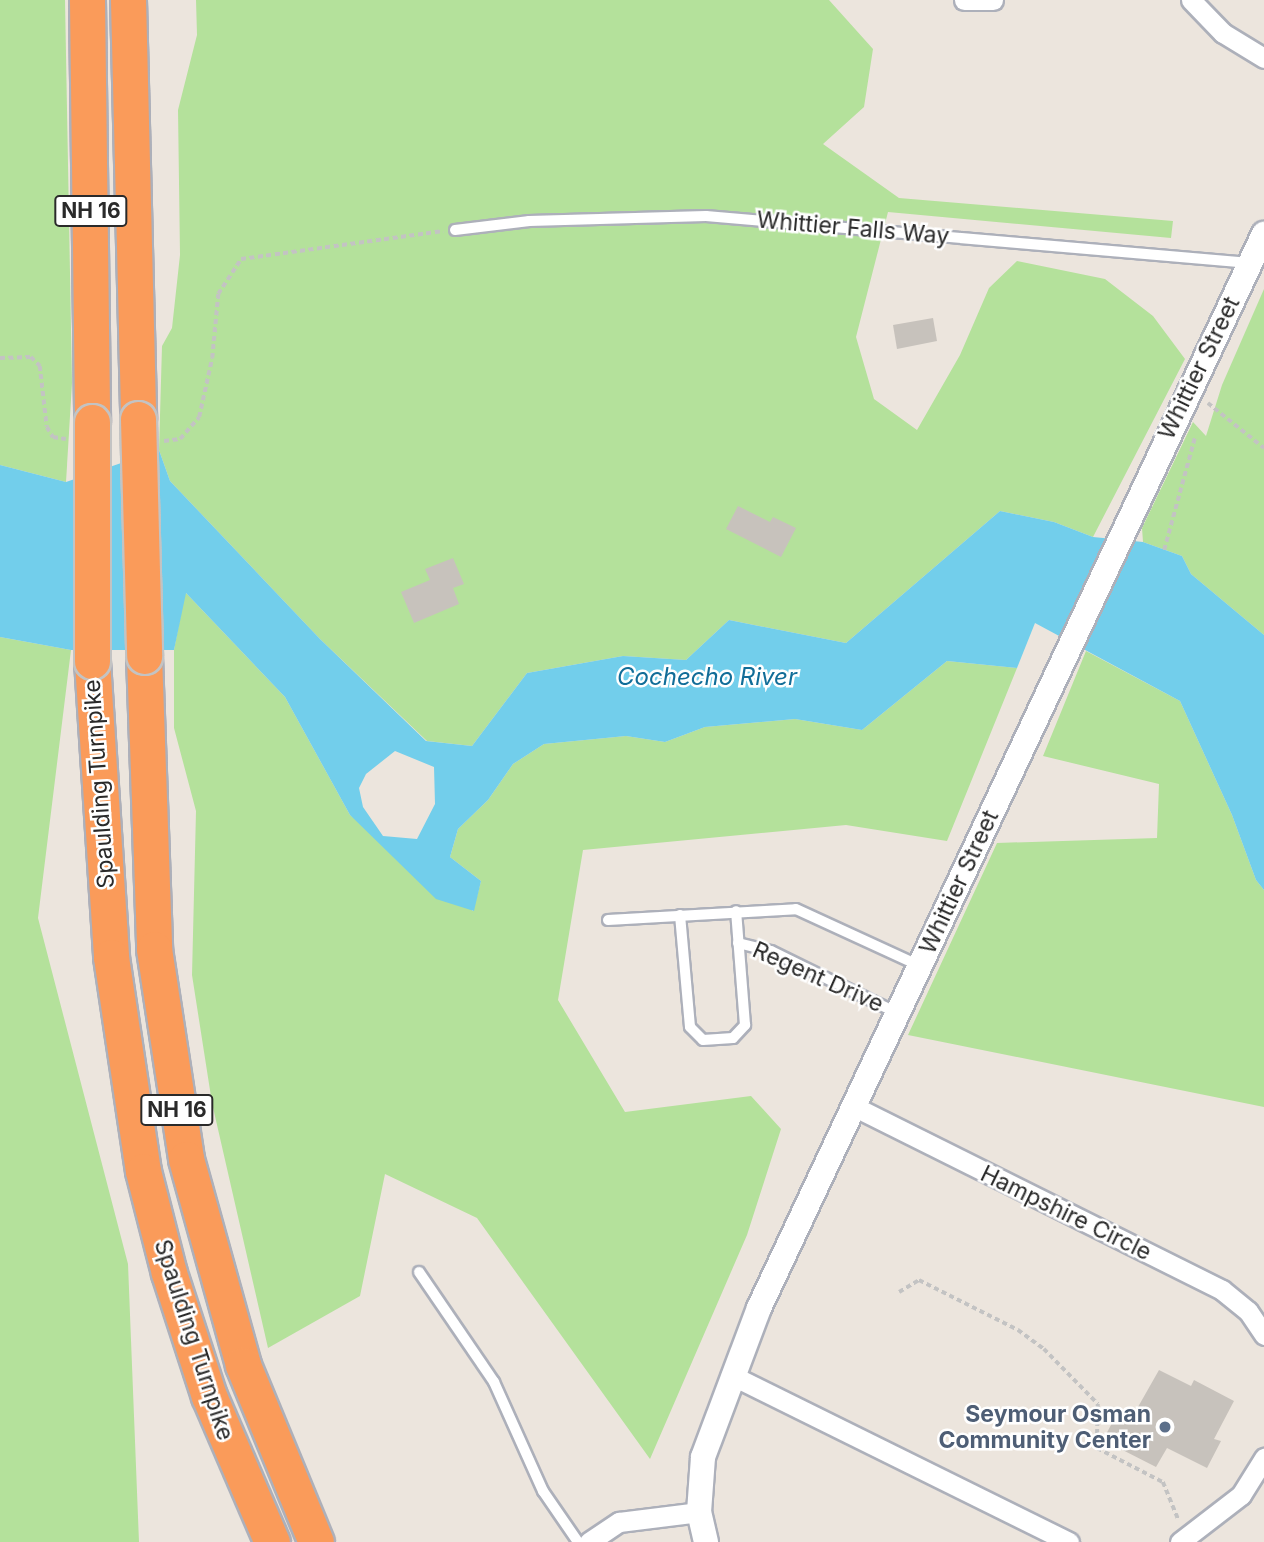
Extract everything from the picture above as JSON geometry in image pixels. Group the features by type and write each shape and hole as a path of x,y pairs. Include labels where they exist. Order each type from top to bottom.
{"highway":[{"name":"Spaulding Turnpike","path":"87,0 92,661 111,957 143,1171 202,1375 272,1542"},
{"name":"Spaulding Turnpike","path":"128,0 154,949 186,1159 243,1365 316,1542"}],"street":[{"path":"964,0 993,0"},
{"path":"1191,0 1223,33 1264,58"},
{"name":"Whittier Street","path":"706,1542 699,1512 704,1457 731,1375 853,1106 1124,525 1264,234"},
{"name":"Hampshire Circle","path":"853,1106 1222,1290 1248,1311 1264,1335"},
{"path":"731,1375 1069,1542"},
{"path":"1180,1542 1241,1495 1264,1458"},
{"path":"589,1542 619,1522 699,1512"}],"lane":[{"name":"Whittier Falls Way","path":"455,230 529,221 706,216 1251,264"},
{"name":"Regent Drive","path":"608,920 796,909 920,966"},
{"name":"Regent Drive","path":"680,915 691,1027 703,1040 733,1038 745,1025 736,911"},
{"name":"Regent Drive","path":"738,943 771,951 898,1013"},
{"path":"419,1272 494,1382 543,1491 578,1542"}],"path":[{"path":"180,439 199,417 212,358 218,294 241,259 455,230"},
{"path":"0,358 31,356 40,366"},
{"path":"1202,414 1208,403 1264,448"},
{"path":"1164,550 1198,426"},
{"path":"899,1292 919,1280 1018,1330 1044,1349 1098,1404 1097,1448 1163,1482 1172,1506"}],"green space":[{"path":"0,0 65,0 72,383 66,482 0,465"},
{"path":"196,0 829,0 873,49 864,107 823,144 899,198 1173,221 1171,238 888,212 856,337 874,399 917,430 960,355 989,288 1017,261 1105,279 1153,316 1185,359 1093,537 1054,522 1000,511 846,643 729,620 686,660 623,656 527,673 472,746 427,741 320,639 170,481 159,450 162,346 172,328 180,255 178,110 197,35"},
{"path":"1264,289 1264,635 1191,574 1182,556 1143,542 1142,528 1193,422 1206,436 1222,385"},
{"path":"185,592 285,697 350,815 473,911 481,881 450,857 458,829 488,800 513,764 544,744 626,736 665,742 705,727 795,719 862,730 947,661 1017,668 947,841 846,825 583,850 558,1000 625,1112 751,1096 781,1129 747,1235 650,1459 477,1218 385,1174 360,1296 268,1348 212,1103 192,975 196,811 174,728 174,650"},
{"path":"0,637 71,650 38,918 128,1264 139,1542 0,1542"},
{"path":"1086,651 1180,701 1232,815 1256,880 1264,890 1264,1107 908,1035 997,843 1157,838 1159,784 1043,756"}],"water":[{"name":"Cochecho River","path":"159,450 170,481 320,639 426,741 472,746 527,673 623,656 686,660 729,620 846,643 1000,511 1054,522 1093,537 1143,542 1182,556 1191,574 1264,635 1264,890 1256,880 1232,815 1180,701 1035,623 1017,668 947,661 862,730 795,719 705,727 665,742 626,736 544,744 513,764 488,800 458,829 450,857 481,881 474,911 436,899 350,815 285,697 186,593 174,650 71,650 0,637 0,465 66,482","holes":["395,751 434,767 435,804 417,839 383,836 363,807 359,788 366,774"]}],"building":[{"path":"933,318 937,341 897,349 893,325"},
{"path":"738,506 770,522 773,517 796,528 781,557 726,529"},
{"path":"453,558 464,584 453,588 459,604 414,623 401,592 430,580 425,569"},
{"name":"Seymour Osman Community Center","path":"1159,1370 1191,1386 1194,1380 1234,1401 1214,1439 1221,1441 1207,1468 1167,1448 1156,1467 1103,1440 1120,1408 1134,1414"}],"place":[{"name":"Seymour Osman Community Center","path":"1165,1427"}]}
